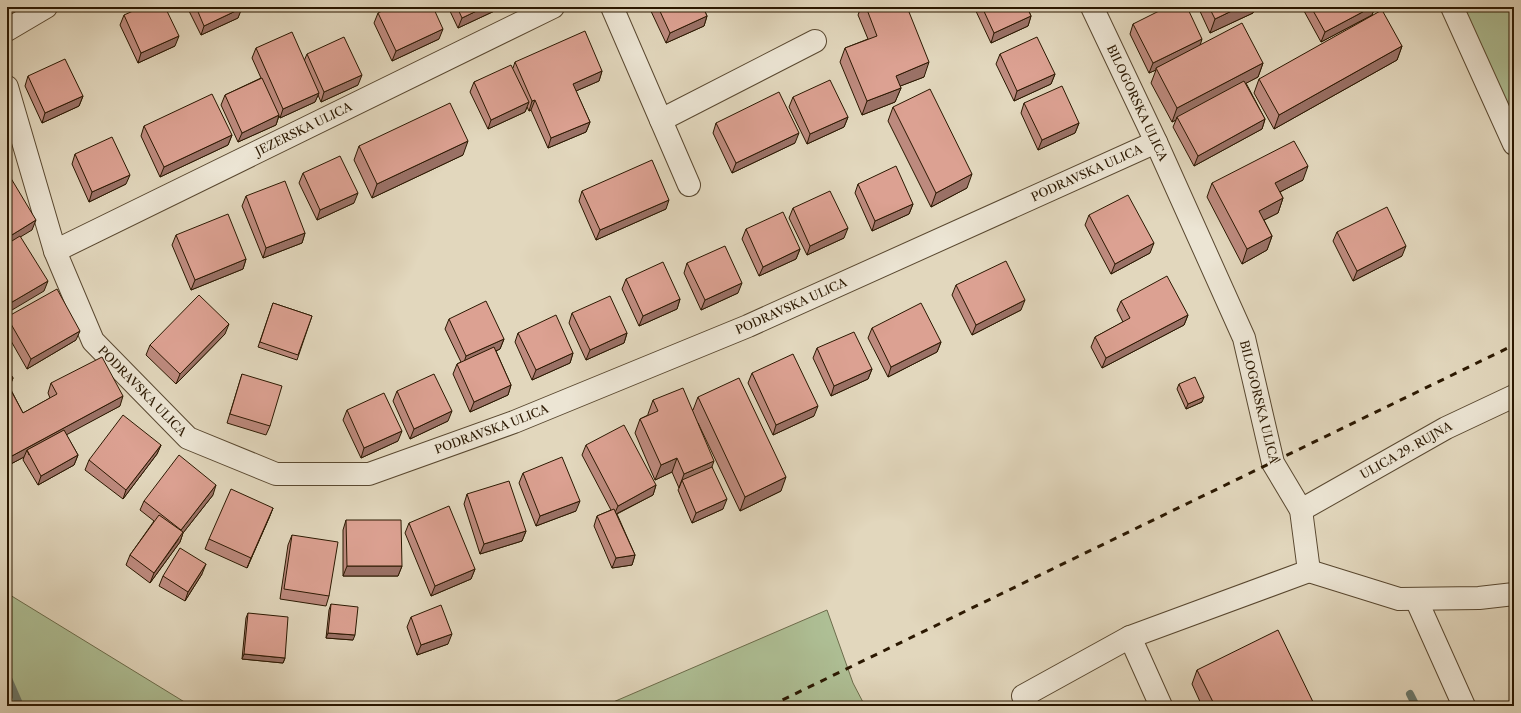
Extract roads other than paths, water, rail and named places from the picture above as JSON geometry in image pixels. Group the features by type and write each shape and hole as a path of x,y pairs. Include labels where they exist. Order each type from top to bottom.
{"street":[{"path":"7,30 46,7"},
{"name":"JEZERSKA ULICA","path":"55,252 553,7"},
{"path":"612,7 689,185"},
{"name":"BILOGORSKA ULICA","path":"1092,7 1156,142 1244,338 1273,462 1301,510 1309,571"},
{"path":"1452,7 1514,144"},
{"path":"661,120 815,41"},
{"name":"PODRAVSKA ULICA","path":"7,87 55,252 93,341 188,438 276,474 369,474 514,422 748,326 1156,142"},
{"name":"ULICA 29. RUJNA","path":"1301,510 1446,428 1514,396"},
{"path":"1028,706 1023,696 1130,637 1309,571 1399,599 1480,598 1514,594"},
{"path":"1416,599 1464,706"},
{"path":"1130,637 1161,706"}],"waterway":[{"path":"7,676 20,706"},
{"path":"1410,694 1416,706"}],"railway":[{"path":"770,706 1514,345"}]}
